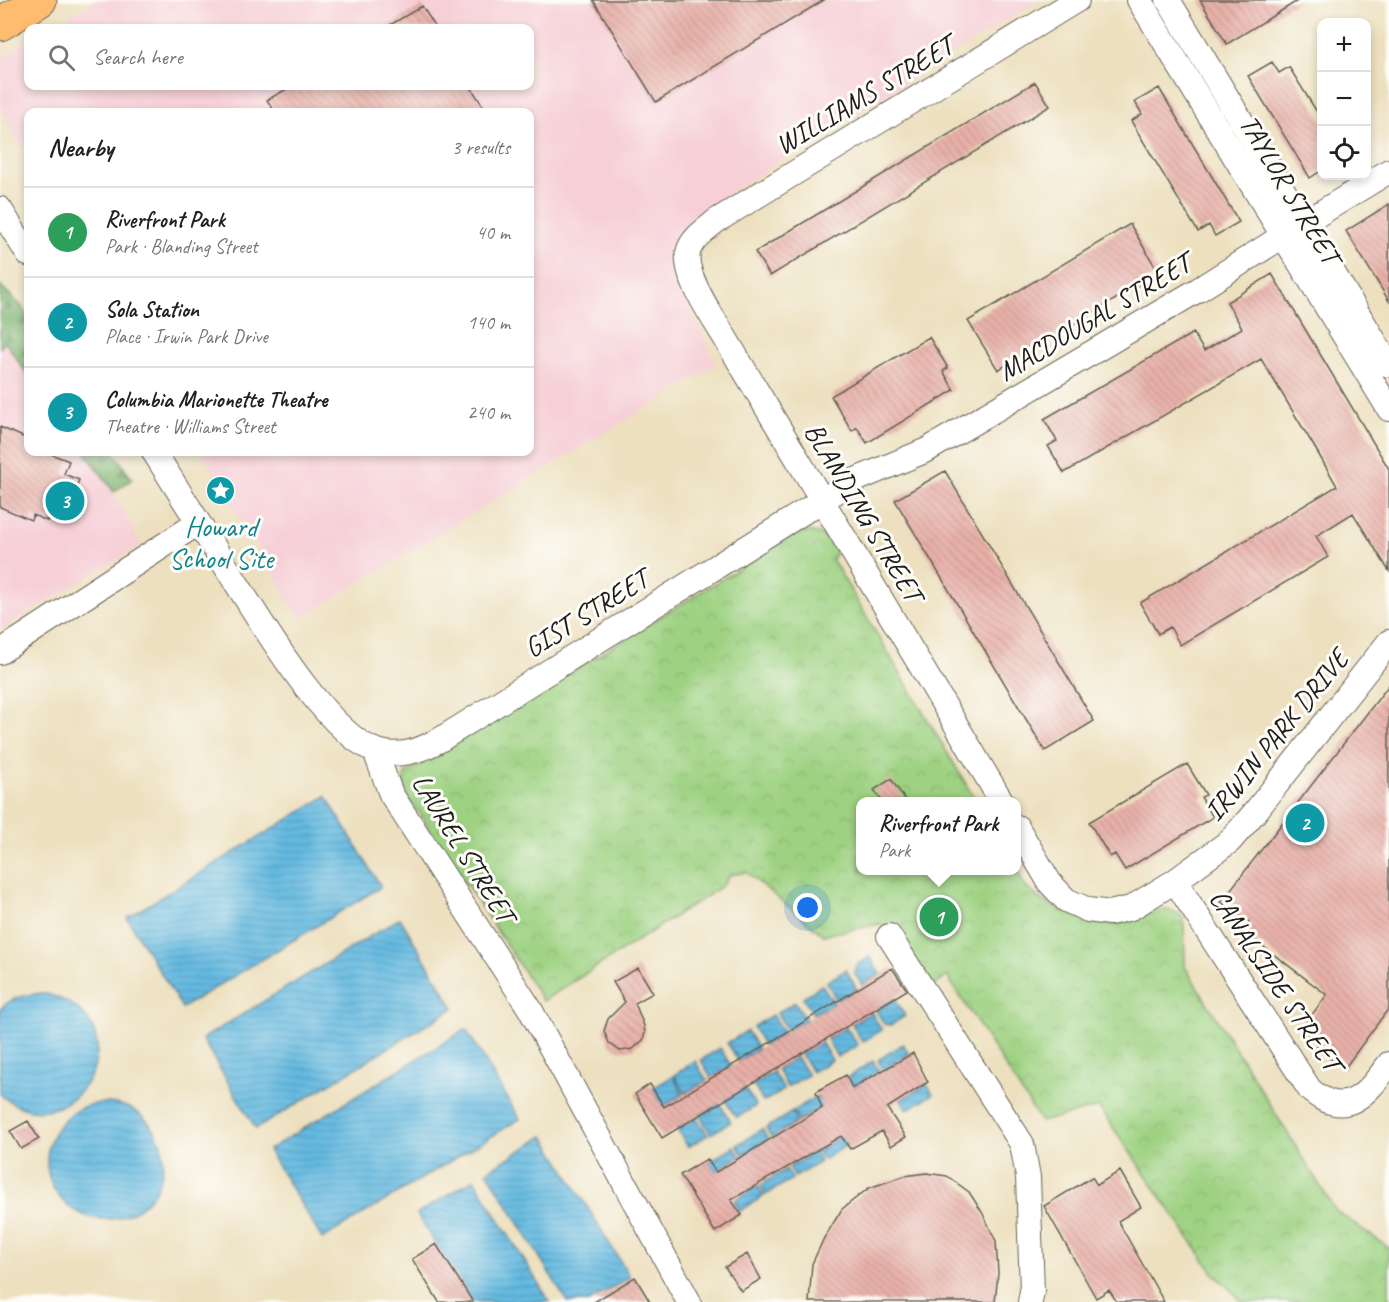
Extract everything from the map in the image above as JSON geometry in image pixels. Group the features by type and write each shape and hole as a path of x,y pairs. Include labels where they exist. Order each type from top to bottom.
{"highway":[{"path":"0,24 40,0"}],"street":[{"name":"WILLIAMS STREET","path":"689,249 697,237 716,221 1077,0"},
{"name":"TAYLOR STREET","path":"1139,0 1389,409"},
{"name":"TAYLOR STREET","path":"1168,0 1389,365"},
{"name":"MACDOUGAL STREET","path":"822,500 853,481 927,450 1198,290 1389,171"},
{"path":"0,209 24,248"},
{"name":"BLANDING STREET","path":"689,249 686,261 689,274 1000,797"},
{"path":"157,456 264,627 320,705 343,728 375,751"},
{"name":"GIST STREET","path":"375,751 400,755 438,741 822,500"},
{"path":"0,652 198,524"},
{"name":"IRWIN PARK DRIVE","path":"1175,881 1230,841 1389,642"},
{"name":"LAUREL STREET","path":"375,751 391,794 531,1009 689,1302"},
{"path":"1021,834 1050,883 1066,900 1088,909 1110,913 1131,908 1175,881"},
{"name":"CANALSIDE STREET","path":"1175,881 1310,1090 1319,1098 1331,1102 1357,1100 1366,1093 1389,1064"},
{"path":"889,936 1022,1144 1028,1188 1032,1291 1030,1302"}],"shaded area":[{"path":"97,0 1039,0 692,218 677,244 674,271 716,365 300,619 203,456 534,456 534,108 24,108 24,150 0,108 0,59 24,44 24,90 534,90 534,24 57,24"},
{"path":"4,342 24,370 24,456 88,456 114,492 141,545 0,630 0,348"}],"green space":[{"path":"0,285 24,311 24,369 5,342 0,348"},
{"path":"88,456 117,456 132,479 114,492"},
{"path":"808,531 825,537 835,547 837,551 832,559 974,797 856,797 856,875 1019,875 1027,888 1037,897 1085,919 1109,924 1119,923 1160,910 1176,912 1184,918 1185,967 1335,1210 1389,1248 1389,1302 1243,1302 1214,1274 1099,1107 1041,1122 947,976 934,986 898,936 880,924 823,935 746,872 730,875 718,889 543,1001 419,812 408,800 404,791 405,774 790,537"}],"water":[{"path":"326,796 381,887 182,1008 127,918"},
{"path":"400,918 454,1008 256,1129 202,1039"},
{"path":"870,957 880,974 862,985 854,972 856,965"},
{"path":"846,970 857,989 837,1000 826,982"},
{"path":"822,985 834,1003 813,1014 803,997"},
{"path":"42,993 75,1007 93,1029 97,1053 90,1077 74,1097 53,1109 27,1109 0,1094 0,1009 14,999"},
{"path":"895,999 905,1016 891,1025 884,1024 876,1010"},
{"path":"795,1002 806,1020 787,1030 777,1013"},
{"path":"871,1012 882,1030 862,1042 852,1024"},
{"path":"772,1015 784,1034 763,1045 753,1027"},
{"path":"846,1027 858,1045 837,1057 827,1039"},
{"path":"466,1029 520,1119 322,1239 268,1150"},
{"path":"747,1031 758,1049 738,1061 727,1043"},
{"path":"821,1042 832,1060 812,1072 801,1054"},
{"path":"903,1044 909,1054 883,1070 878,1060"},
{"path":"720,1048 731,1066 711,1078 701,1060"},
{"path":"796,1057 808,1075 787,1087 777,1069"},
{"path":"695,1061 707,1081 685,1093 674,1075"},
{"path":"873,1061 879,1071 854,1086 848,1077"},
{"path":"773,1072 784,1090 763,1102 753,1084"},
{"path":"673,1076 683,1094 664,1106 653,1088"},
{"path":"927,1084 933,1094 907,1110 901,1100"},
{"path":"745,1088 756,1106 736,1118 725,1100"},
{"path":"817,1096 823,1106 799,1121 793,1111"},
{"path":"105,1103 127,1108 146,1120 158,1139 163,1161 158,1183 146,1202 127,1214 105,1219 83,1214 64,1202 52,1183 47,1161 52,1139 64,1120 83,1108"},
{"path":"720,1104 731,1122 711,1134 700,1116"},
{"path":"792,1112 797,1122 772,1138 766,1128"},
{"path":"696,1117 708,1135 688,1147 677,1129"},
{"path":"762,1129 768,1139 743,1155 737,1145"},
{"path":"544,1136 630,1277 589,1302 567,1302 487,1171"},
{"path":"841,1136 847,1145 823,1160 818,1151"},
{"path":"734,1146 740,1156 715,1172 709,1162"},
{"path":"815,1151 820,1162 795,1177 789,1167"},
{"path":"786,1169 792,1179 766,1195 761,1185"},
{"path":"474,1179 550,1302 471,1302 417,1214"},
{"path":"758,1186 764,1196 740,1211 734,1201"}],"building":[{"path":"593,0 824,0 656,102"},
{"path":"1200,0 1299,0 1227,44"},
{"path":"422,6 433,24 392,24"},
{"path":"1272,62 1279,73 1289,67 1317,112 1317,173 1310,178 1248,76"},
{"path":"1035,82 1050,106 770,276 755,252"},
{"path":"1159,88 1239,222 1215,236 1209,225 1198,232 1131,121 1142,114 1135,102"},
{"path":"285,90 473,90 484,108 272,108 267,100"},
{"path":"1389,204 1389,301 1346,231"},
{"path":"1130,224 1159,273 998,370 968,321"},
{"path":"1272,274 1389,469 1389,571 1353,513 1316,536 1328,557 1180,645 1170,627 1158,634 1140,603 1337,486 1315,448 1261,359 1064,473 1048,446 1057,441 1044,419 1193,333 1204,351 1242,328 1227,302"},
{"path":"929,337 948,368 943,371 954,390 867,443 857,427 852,431 831,396"},
{"path":"0,427 24,437 24,456 56,456 69,461 64,474 79,480 66,513 52,508 47,521 33,515 31,520 0,507"},
{"path":"945,471 1094,721 1045,751 895,500"},
{"path":"1389,685 1389,1008 1344,1069 1316,1048 1320,1043 1301,1029 1327,995 1243,931 1249,922 1221,902"},
{"path":"1187,764 1206,795 1201,797 1213,817 1125,870 1115,854 1110,857 1089,822"},
{"path":"891,779 903,797 879,797 874,790"},
{"path":"638,968 653,993 635,1003 645,1033 643,1040 633,1049 620,1051 609,1043 604,1031 608,1019 625,1002 613,982"},
{"path":"892,968 907,990 662,1138 635,1094 650,1084 664,1107"},
{"path":"913,1053 928,1082 887,1108 906,1137 891,1146 882,1131 850,1149 841,1136 731,1200 742,1215 715,1232 680,1175 707,1159 716,1172 822,1108 816,1092 824,1087 846,1075 852,1088"},
{"path":"28,1121 39,1139 21,1149 10,1131"},
{"path":"1120,1171 1141,1207 1118,1221 1164,1302 1117,1302 1109,1290 1096,1298 1044,1206 1092,1177 1097,1185"},
{"path":"926,1173 947,1176 969,1192 982,1212 996,1241 998,1273 995,1302 809,1302 812,1264 824,1238 842,1209 869,1188 904,1176"},
{"path":"436,1244 473,1302 439,1302 412,1259"},
{"path":"747,1254 761,1279 741,1291 725,1267"},
{"path":"635,1277 650,1302 594,1302"}],"place":[{"name":"Howard School Site","path":"221,491"},
{"name":"Columbia Marionette Theatre","path":"65,501"},
{"name":"Sola Station","path":"1305,823"},
{"name":"Riverfront Park","path":"939,917"}]}
